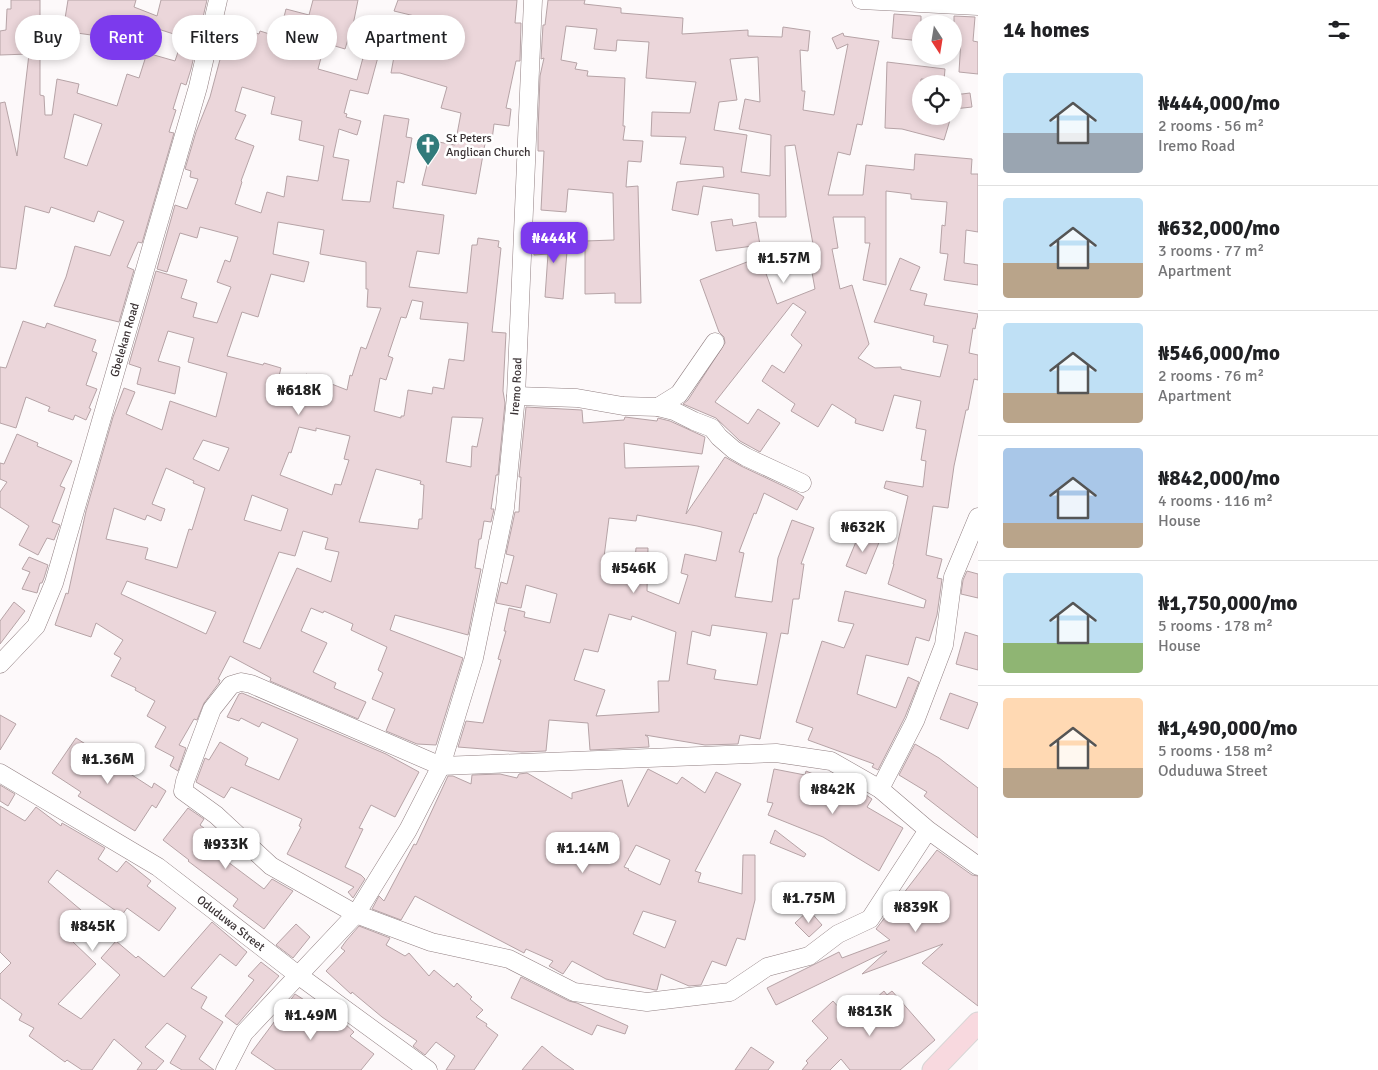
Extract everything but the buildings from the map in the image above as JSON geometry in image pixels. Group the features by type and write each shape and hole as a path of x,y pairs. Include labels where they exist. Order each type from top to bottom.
{"main road":[{"path":"933,1070 978,1022"}],"street":[{"name":"Gbelekan Road","path":"0,664 36,626 54,583 193,106 218,0"},
{"name":"Iremo Road","path":"225,1070 244,1033 356,914 408,830 441,766 474,658 505,508 516,396 533,0"},
{"path":"861,0 978,6"},
{"path":"658,407 679,394 714,342"},
{"path":"516,396 577,398 623,406 658,407 674,411 712,428 734,450 802,483"},
{"path":"880,789 915,721 944,645 953,577 978,517"},
{"path":"928,830 870,919 838,934 809,956 767,968 730,992 647,1002 574,992 509,959 431,942 356,914 271,866 216,815 183,791 212,709 231,684 241,682 251,684 441,766 776,753 831,761 880,789 928,830 978,866"},
{"name":"Oduduwa Street","path":"0,773 158,867 298,975 428,1070"}],"place":[{"name":"St Peters Anglican Church","path":"428,166"}]}
